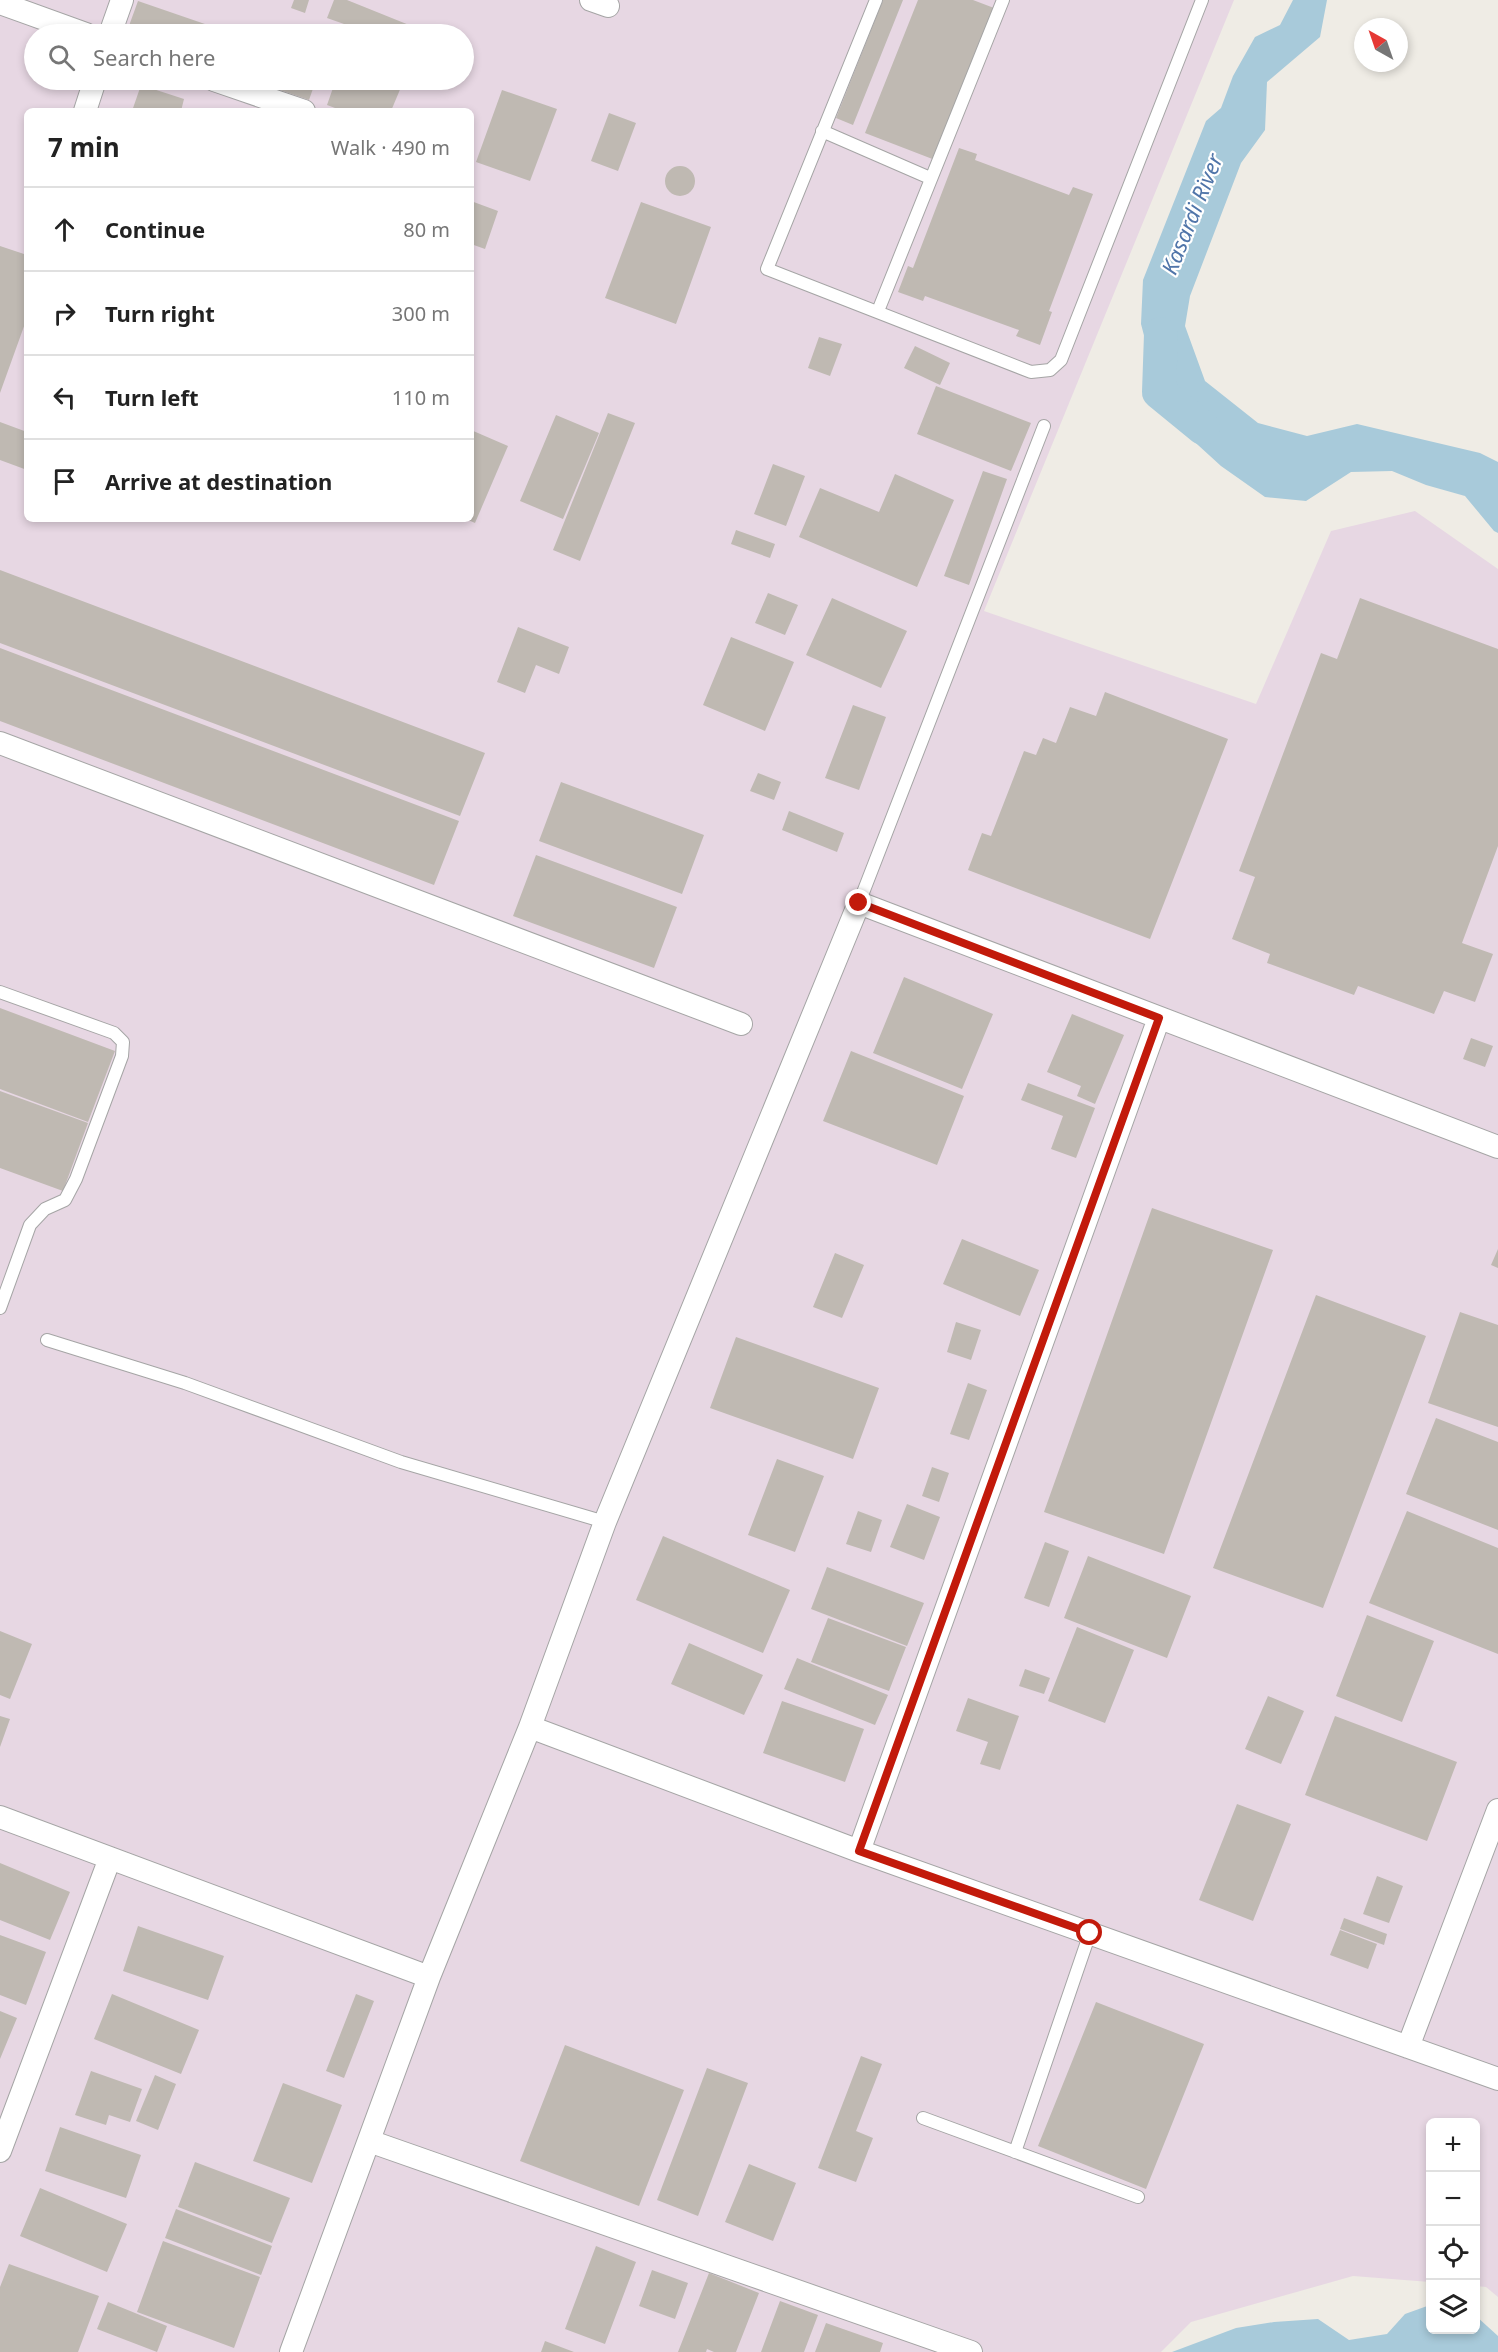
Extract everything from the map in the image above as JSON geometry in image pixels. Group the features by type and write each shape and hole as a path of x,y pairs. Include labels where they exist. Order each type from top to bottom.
{"street":[{"path":"114,24 122,0"},
{"path":"0,3 58,24"},
{"path":"85,108 91,90"},
{"path":"243,90 295,108"},
{"path":"0,743 741,1024"},
{"path":"291,2352 429,1977 530,1727 605,1522 859,903 1498,1147"},
{"path":"859,1851 1159,1018"},
{"path":"530,1727 859,1851 1498,2079"},
{"path":"1408,2047 1498,1809"},
{"path":"0,1817 429,1977"},
{"path":"0,2151 110,1858"},
{"path":"369,2141 971,2352"}],"lane":[{"path":"876,0 767,269 1031,372 1050,370 1061,360 1202,0"},
{"path":"878,311 1003,0"},
{"path":"822,131 930,178"},
{"path":"859,903 1044,426"},
{"path":"0,992 114,1032 123,1042 122,1056 76,1179 64,1200 45,1209 30,1225 0,1308"},
{"path":"47,1340 185,1383 401,1462 605,1522"},
{"path":"1015,2152 1090,1933"},
{"path":"923,2118 1138,2197"}],"shaded area":[{"path":"0,0 1234,0 984,611 1256,704 1331,531 1415,511 1498,569 1498,2297 1486,2287 1480,2286 1480,2118 1426,2118 1426,2282 1353,2276 1191,2322 1161,2352 0,2352"}],"water":[{"path":"1293,0 1327,0 1320,37 1267,82 1265,130 1241,163 1190,296 1185,326 1205,381 1258,423 1307,436 1357,424 1480,453 1498,462 1498,533 1465,496 1426,485 1392,471 1351,472 1306,501 1265,497 1221,466 1187,435 1153,370 1141,324 1143,280 1206,121 1221,108 1233,76 1255,37 1280,25"},
{"path":"1426,2306 1426,2334 1480,2334 1480,2320 1498,2336 1498,2352 1172,2352 1236,2328 1274,2322 1318,2319 1349,2340 1387,2334 1405,2314"}],"building":[{"path":"294,0 309,0 305,13 291,8"},
{"path":"334,0 347,0 407,24 344,24 327,18"},
{"path":"883,0 903,0 853,125 836,118"},
{"path":"918,0 973,0 994,8 935,160 865,133"},
{"path":"138,1 205,24 130,24"},
{"path":"139,90 156,90 184,99 182,108 133,108"},
{"path":"280,90 312,90 309,100"},
{"path":"332,90 400,90 392,108 335,108 327,105"},
{"path":"502,90 557,109 530,181 476,162"},
{"path":"609,113 636,123 618,171 591,161"},
{"path":"959,148 977,154 975,160 1069,195 1073,187 1093,194 1049,311 1052,312 1040,345 1016,336 1019,330 925,296 923,301 898,292 908,266 913,268"},
{"path":"680,166 691,170 695,181 691,192 680,196 669,192 665,181 669,170"},
{"path":"474,202 498,211 485,249 474,245"},
{"path":"641,202 711,227 676,324 605,298"},
{"path":"0,246 24,254 24,326 0,393"},
{"path":"819,337 842,344 830,376 808,368"},
{"path":"915,346 950,363 940,385 904,368"},
{"path":"936,386 1031,423 1011,471 917,434"},
{"path":"608,413 635,423 580,561 553,550"},
{"path":"556,415 599,433 563,519 520,501"},
{"path":"0,422 24,431 24,469 0,460"},
{"path":"474,431 508,446 475,523 473,522"},
{"path":"773,464 805,476 786,526 754,514"},
{"path":"983,471 1007,479 969,585 944,576"},
{"path":"895,474 954,500 917,587 799,537 820,488 879,512"},
{"path":"736,530 775,544 770,558 731,544"},
{"path":"0,570 485,753 460,816 0,643"},
{"path":"768,593 798,605 785,635 755,623"},
{"path":"832,598 907,631 881,688 806,655"},
{"path":"1360,598 1498,649 1498,846 1462,943 1493,954 1475,1002 1444,991 1434,1014 1358,986 1354,995 1267,963 1270,954 1232,939 1255,877 1239,871 1321,653 1337,659"},
{"path":"518,627 569,647 559,674 536,665 525,693 497,682"},
{"path":"731,637 794,662 765,731 703,705"},
{"path":"0,648 459,821 434,885 0,721"},
{"path":"1105,692 1228,739 1150,939 968,870 982,833 991,836 1024,751 1036,755 1043,738 1056,743 1070,707 1096,716"},
{"path":"853,705 886,717 859,790 825,778"},
{"path":"758,773 781,782 774,800 750,791"},
{"path":"561,782 704,835 682,894 539,841"},
{"path":"789,811 844,833 837,852 782,830"},
{"path":"536,855 677,907 654,968 513,916"},
{"path":"904,977 993,1014 962,1089 873,1053"},
{"path":"0,1008 115,1051 88,1122 0,1089"},
{"path":"1072,1014 1124,1035 1095,1104 1077,1096 1081,1086 1047,1072"},
{"path":"1471,1038 1493,1046 1485,1067 1463,1059"},
{"path":"851,1051 964,1096 937,1165 823,1121"},
{"path":"1028,1083 1095,1108 1076,1158 1051,1149 1063,1116 1021,1100"},
{"path":"0,1091 88,1123 63,1191 0,1168"},
{"path":"1152,1208 1273,1250 1164,1554 1044,1512"},
{"path":"962,1239 1039,1270 1020,1316 943,1284"},
{"path":"1498,1249 1498,1268 1491,1265"},
{"path":"835,1253 864,1265 842,1318 813,1307"},
{"path":"1316,1295 1426,1336 1323,1608 1213,1568"},
{"path":"1460,1312 1498,1325 1498,1427 1428,1403"},
{"path":"956,1322 981,1330 971,1360 947,1352"},
{"path":"736,1337 879,1388 853,1459 710,1408"},
{"path":"968,1383 987,1390 969,1440 950,1434"},
{"path":"1436,1418 1498,1442 1498,1530 1406,1494"},
{"path":"777,1459 824,1476 795,1552 748,1535"},
{"path":"932,1467 949,1473 939,1502 922,1496"},
{"path":"907,1504 940,1517 924,1560 890,1547"},
{"path":"858,1511 882,1520 871,1552 846,1544"},
{"path":"1407,1511 1498,1548 1498,1654 1369,1603"},
{"path":"663,1536 790,1590 763,1653 636,1600"},
{"path":"1045,1542 1069,1551 1049,1607 1024,1598"},
{"path":"1088,1556 1191,1596 1167,1658 1064,1618"},
{"path":"827,1567 924,1603 907,1646 811,1609"},
{"path":"1367,1615 1434,1641 1402,1722 1336,1696"},
{"path":"828,1618 906,1647 889,1691 811,1662"},
{"path":"1077,1627 1134,1650 1105,1723 1048,1701"},
{"path":"0,1631 32,1644 10,1699 0,1695"},
{"path":"689,1643 763,1675 744,1715 671,1684"},
{"path":"797,1658 888,1695 875,1725 784,1689"},
{"path":"1025,1669 1050,1678 1044,1694 1019,1686"},
{"path":"1268,1696 1304,1711 1281,1764 1245,1749"},
{"path":"968,1698 1019,1716 1000,1770 980,1764 988,1742 956,1731"},
{"path":"782,1701 864,1729 845,1782 763,1753"},
{"path":"0,1716 10,1719 0,1747"},
{"path":"1335,1716 1457,1762 1427,1841 1305,1795"},
{"path":"1237,1804 1291,1824 1253,1921 1199,1900"},
{"path":"0,1863 70,1892 50,1940 0,1920"},
{"path":"1377,1876 1403,1886 1389,1923 1363,1914"},
{"path":"1344,1918 1387,1934 1384,1945 1340,1929"},
{"path":"138,1926 224,1956 208,2000 123,1971"},
{"path":"1340,1930 1377,1944 1368,1969 1330,1955"},
{"path":"0,1935 46,1952 26,2005 0,1995"},
{"path":"112,1994 199,2030 181,2074 94,2039"},
{"path":"356,1994 374,2001 344,2078 326,2071"},
{"path":"1096,2002 1204,2044 1146,2189 1038,2146"},
{"path":"0,2011 17,2018 0,2059"},
{"path":"565,2045 684,2090 639,2206 520,2161"},
{"path":"861,2056 882,2064 856,2131 873,2138 856,2182 818,2168"},
{"path":"707,2068 748,2083 698,2216 657,2200"},
{"path":"91,2071 142,2089 130,2122 109,2115 106,2125 75,2115"},
{"path":"155,2075 176,2084 158,2130 136,2121"},
{"path":"283,2083 342,2105 312,2183 253,2161"},
{"path":"60,2127 141,2155 126,2198 45,2171"},
{"path":"195,2162 290,2198 272,2243 178,2207"},
{"path":"749,2164 796,2183 773,2241 725,2222"},
{"path":"40,2188 127,2224 107,2272 20,2236"},
{"path":"176,2209 272,2246 261,2275 165,2238"},
{"path":"163,2241 260,2277 234,2348 137,2312"},
{"path":"596,2246 636,2262 605,2344 565,2329"},
{"path":"9,2264 99,2296 78,2352 0,2352 0,2287"},
{"path":"652,2270 688,2283 675,2319 639,2306"},
{"path":"709,2273 759,2293 736,2352 714,2352 707,2349 706,2352 678,2352"},
{"path":"780,2301 818,2315 804,2352 761,2352"},
{"path":"108,2302 167,2326 157,2352 97,2329"},
{"path":"826,2323 883,2343 880,2352 815,2352"},
{"path":"545,2341 574,2352 541,2352"}],"waterway":[{"name":"Kasardi River","path":"1161,334 1159,392 1203,428"}],"route":[{"path":"859,903 1159,1018 859,1851 1090,1933"}]}
